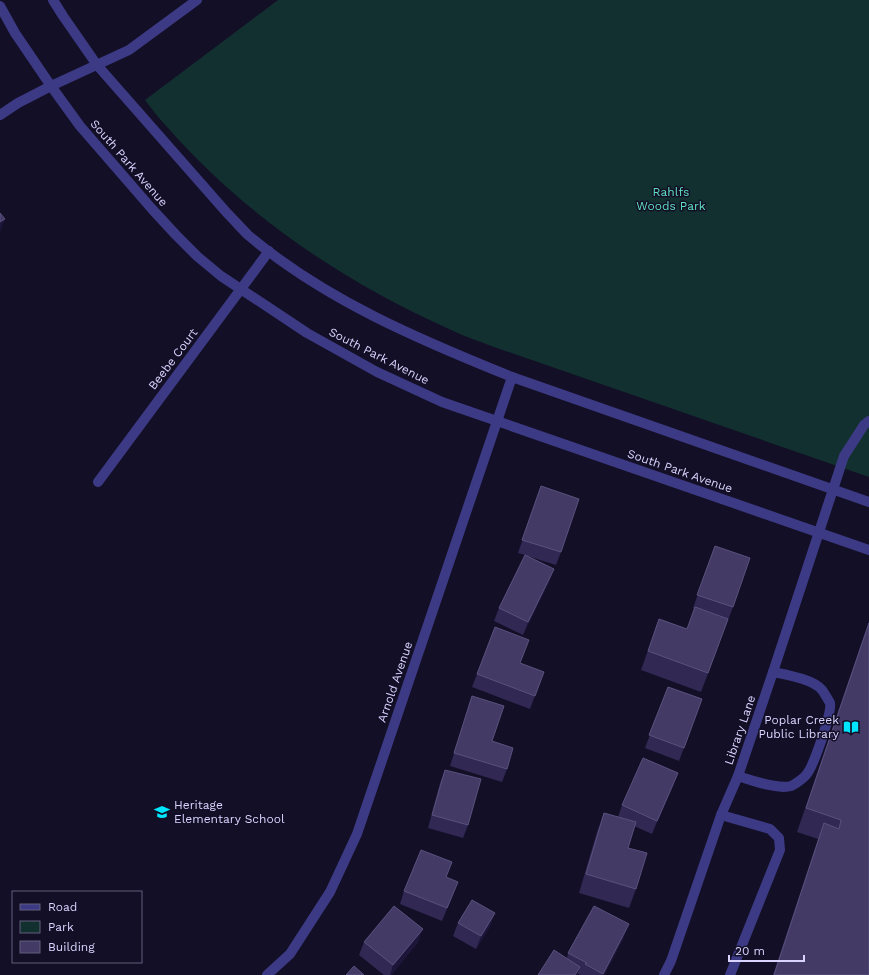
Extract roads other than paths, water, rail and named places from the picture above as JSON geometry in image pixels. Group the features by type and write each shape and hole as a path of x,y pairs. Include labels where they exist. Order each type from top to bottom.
{"street":[{"path":"53,0 97,65 227,213 247,234 268,251 315,283 362,310 405,331 512,377 869,502"},
{"path":"0,115 18,103 51,86 129,50 196,0"},
{"name":"South Park Avenue","path":"0,6 15,33 84,131 176,234 204,262 221,276 307,333 377,372 442,402 869,550"},
{"name":"Beebe Court","path":"98,482 268,251"},
{"name":"Arnold Avenue","path":"266,975 290,954 330,892 357,834 512,377"},
{"name":"Library Lane","path":"664,975 671,961 721,815 738,776 774,672 844,456 864,425 869,422"},
{"path":"738,776 778,787 792,786 807,775 818,750 827,720 830,703 822,689 810,682 774,672"},
{"path":"721,815 770,829 779,838 780,850 730,975"}],"place":[{"name":"Poplar Creek Public Library","path":"851,727"},
{"name":"Heritage Elementary School","path":"162,812"}],"park label":[{"name":"Rahlfs Woods Park","path":"671,199"}]}
